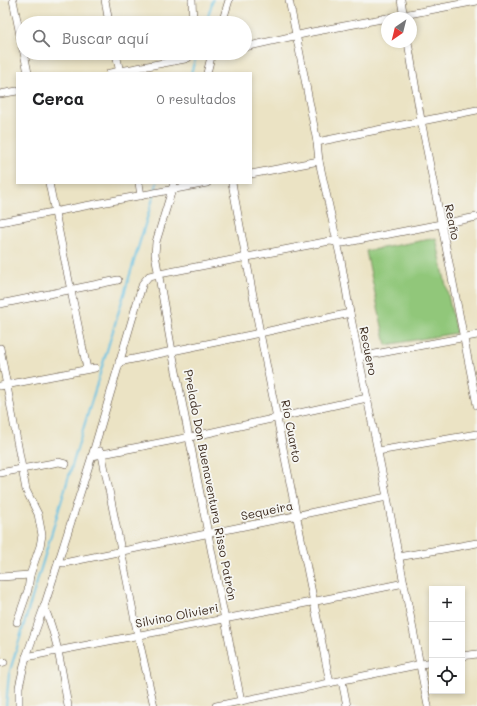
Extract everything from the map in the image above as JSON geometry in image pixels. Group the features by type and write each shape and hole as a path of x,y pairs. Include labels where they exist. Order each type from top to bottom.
{"street":[{"path":"13,0 16,16"},
{"path":"105,0 108,16"},
{"path":"192,0 193,16"},
{"path":"224,16 229,0"},
{"name":"Recuero","path":"289,0 317,142 319,161 341,260 350,313 428,706"},
{"path":"400,0 403,12"},
{"path":"417,13 477,1"},
{"path":"252,45 381,19"},
{"name":"Reaño","path":"409,48 421,120 477,405"},
{"path":"25,60 28,72"},
{"path":"117,60 119,72 179,60"},
{"path":"207,72 211,60"},
{"path":"0,94 16,91"},
{"path":"317,142 477,110"},
{"path":"252,174 319,161"},
{"path":"49,184 87,369"},
{"path":"139,184 141,196"},
{"name":"Prelado Don Buenaventura Risso Patrón","path":"174,184 156,242 155,254 172,351 241,701"},
{"path":"0,222 202,184"},
{"name":"Río Cuarto","path":"232,184 260,333 330,683"},
{"path":"19,706 20,687 26,657 44,607 96,444 143,283 149,276 246,256 330,241 343,243 477,217"},
{"path":"0,304 118,280"},
{"path":"119,362 350,313"},
{"path":"359,357 477,335"},
{"path":"0,348 4,385 23,468 26,490 38,514 42,535 40,546 30,575 28,590 17,622"},
{"path":"4,385 95,368"},
{"path":"92,456 190,437 367,398"},
{"path":"378,451 477,434"},
{"path":"96,444 102,455 138,636 154,706"},
{"path":"0,473 59,462 66,464"},
{"name":"Sequeira","path":"58,562 64,563 122,552 387,497"},
{"path":"398,557 477,543"},
{"path":"0,577 30,575"},
{"name":"Silvino Olivieri","path":"26,657 314,602 404,583"},
{"path":"44,607 49,619 57,651 68,706"},
{"path":"465,656 477,654"},
{"path":"216,706 241,701 254,702 330,683 429,663"},
{"path":"342,681 347,706"}],"green space":[{"path":"436,238 456,333 386,345 366,251"}],"waterway":[{"path":"208,16 213,0"},
{"path":"191,72 195,60"},
{"path":"155,191 157,184"},
{"path":"6,706 9,674 154,195"}]}
